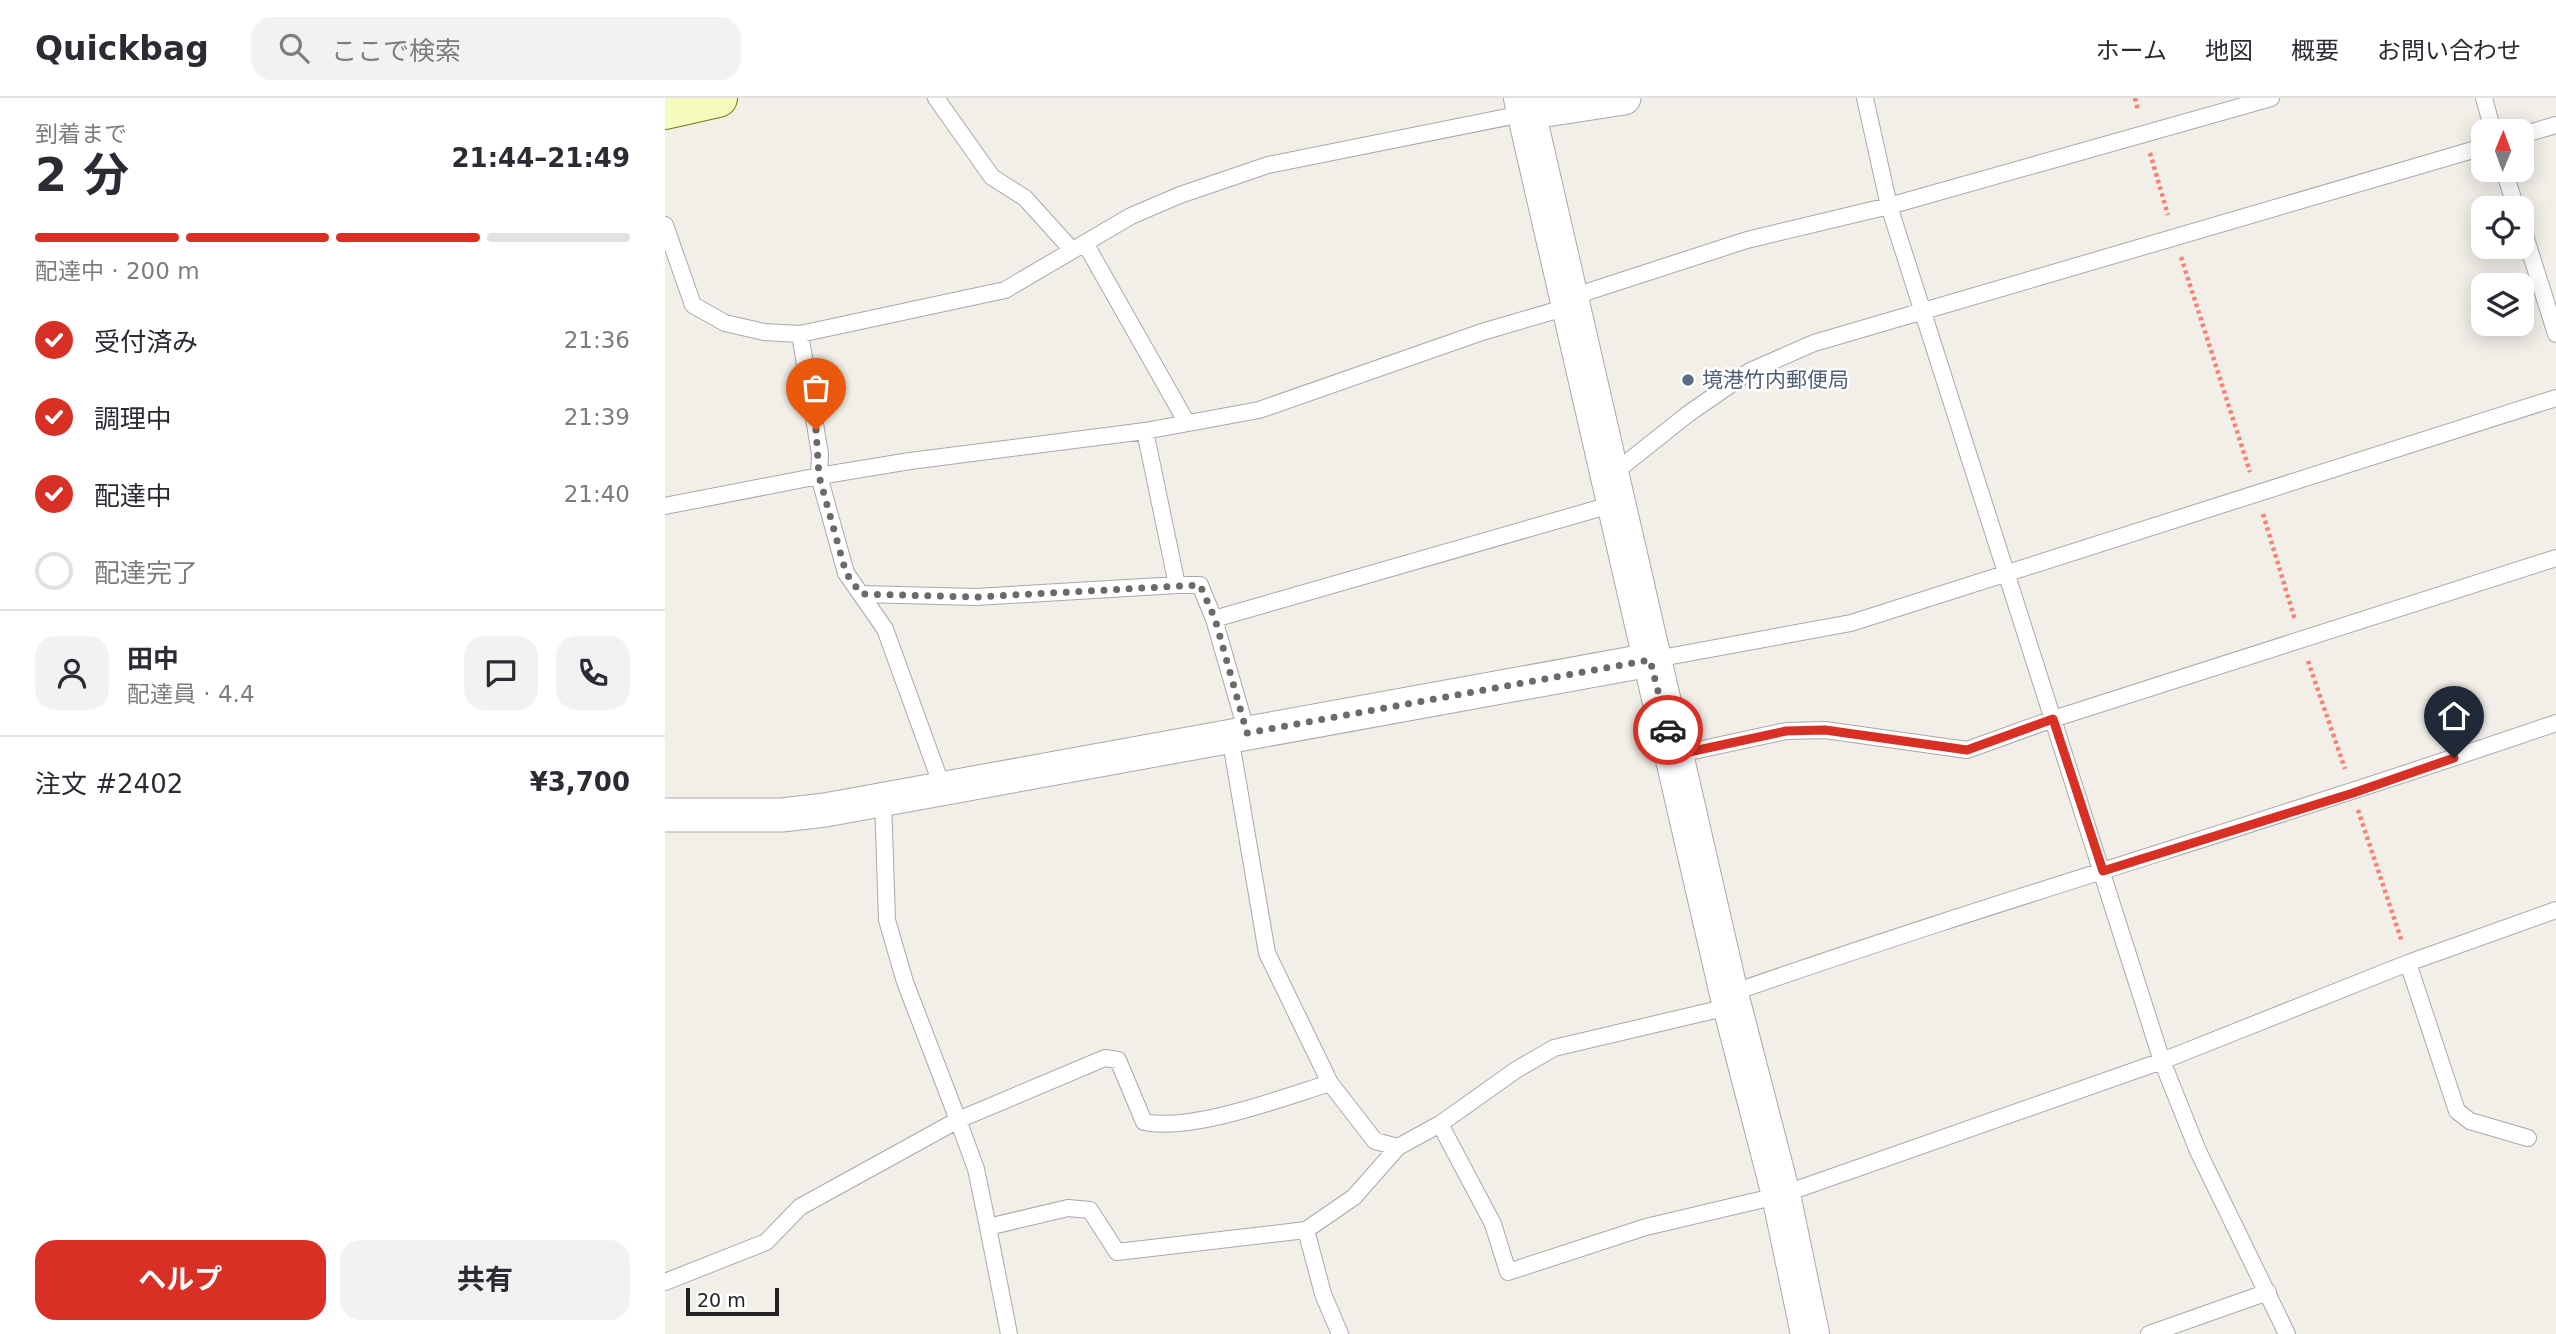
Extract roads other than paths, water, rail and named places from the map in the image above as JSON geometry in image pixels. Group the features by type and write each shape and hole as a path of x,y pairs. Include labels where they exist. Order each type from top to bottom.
{"main road":[{"path":"665,110 718,98"}],"street":[{"path":"1624,98 1525,106 1650,660 1675,755 1731,1000 1781,1195 1810,1334"},
{"path":"665,815 782,816 883,800 1650,660"}],"lane":[{"path":"936,98 992,177 1025,198 1079,246 1187,424"},
{"path":"1865,98 1889,206 2162,1060 2198,1151 2287,1334"},
{"path":"665,506 910,461 1145,431 1259,410 1482,332 1571,306 1587,292 1747,240 1889,206 2271,98"},
{"path":"2484,98 2490,119"},
{"path":"665,225 693,305 725,323 764,332 800,334 1005,290 1131,216 1180,195 1268,165 1525,106"},
{"path":"2534,131 2556,125"},
{"path":"1215,619 1611,490 1688,414 1750,371 1814,343 2471,150"},
{"path":"2532,259 2556,334"},
{"path":"800,334 820,454 819,476 846,573 885,629 943,789"},
{"path":"1650,660 1851,623 2556,398"},
{"path":"1145,431 1177,585"},
{"path":"1675,755 1786,731 1825,730 1967,750 2053,719 2556,558"},
{"path":"861,594 976,597 1200,585 1215,619 1238,735 1267,953 1330,1083 1375,1142 1398,1147"},
{"path":"988,1227 1068,1208 1090,1210 1117,1252 1306,1230 1354,1197 1398,1147 1440,1124 1516,1070 1554,1048 1731,1000 1917,928 2353,793 2556,723"},
{"path":"883,800 887,920 905,982 976,1169 1009,1334"},
{"path":"1440,1124 1493,1224 1508,1272 1646,1227 1781,1195 2162,1060 2408,962 2556,910"},
{"path":"2408,962 2457,1111 2470,1121 2528,1138"},
{"path":"665,1282 767,1242 800,1207 958,1120 1105,1058 1118,1060 1144,1122 1163,1125 1257,1106 1330,1083"},
{"path":"1306,1230 1323,1294 1340,1334"},
{"path":"2149,1334 2268,1292"}],"place":[{"name":"境港竹内郵便局","path":"1688,380"}]}
